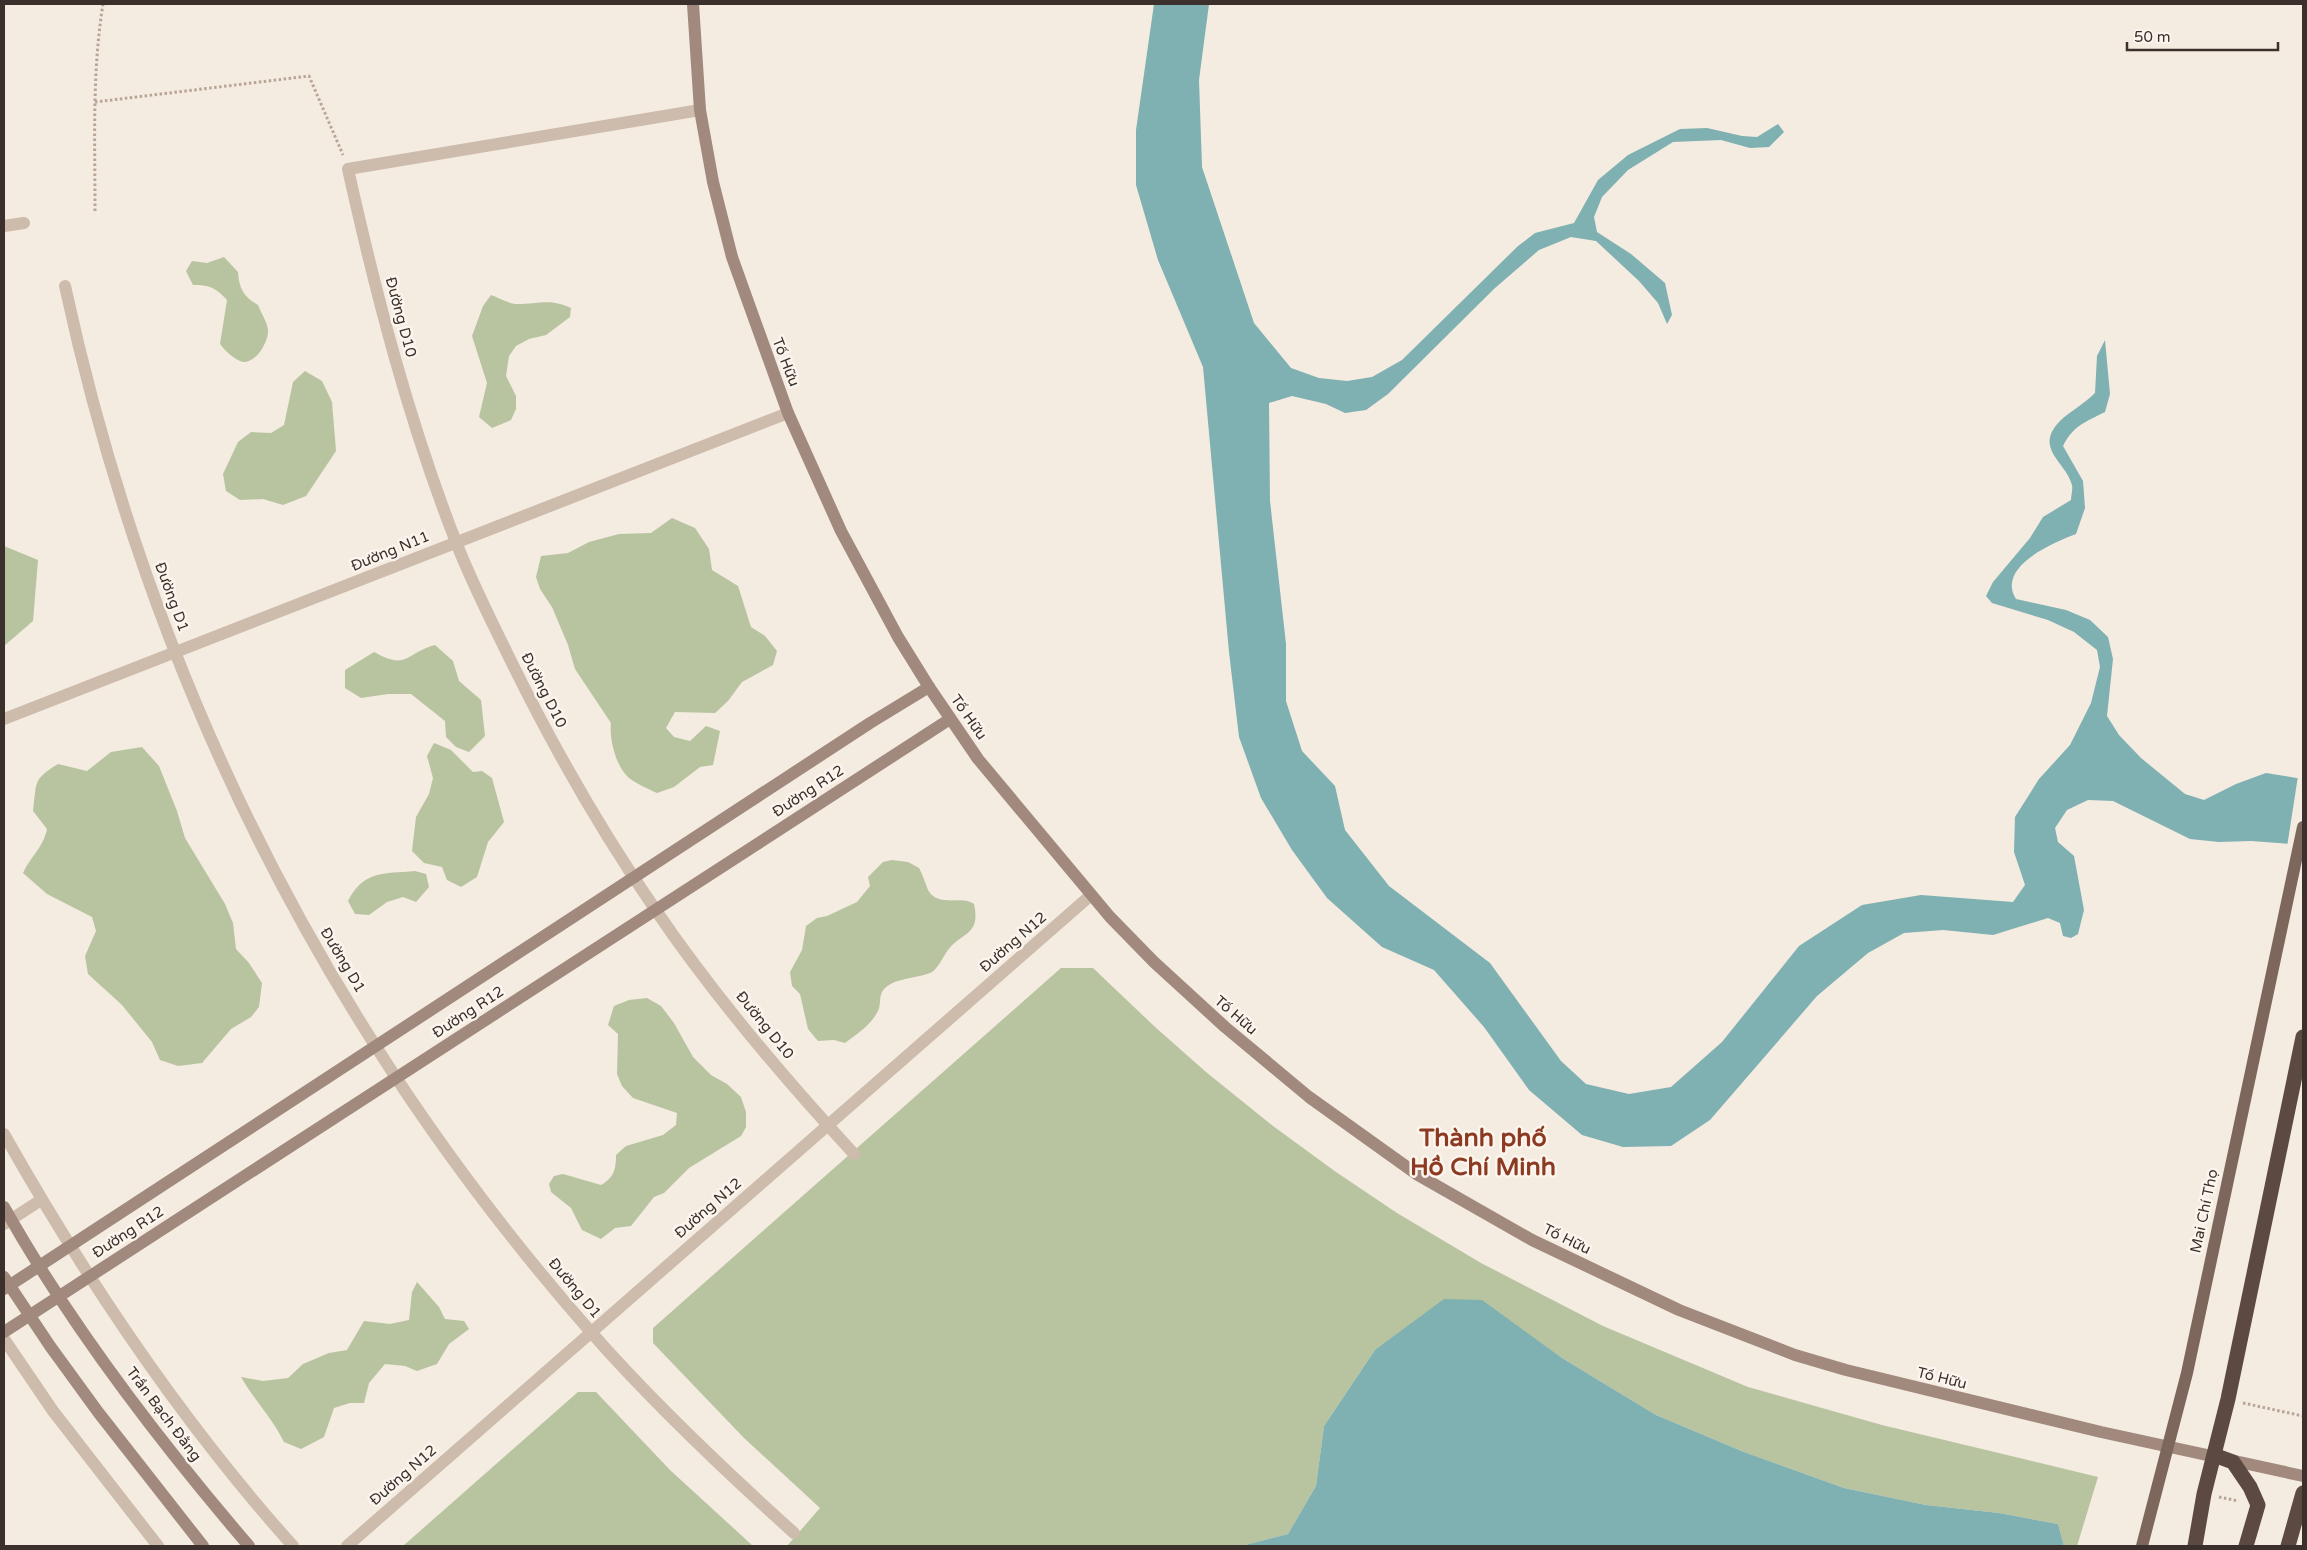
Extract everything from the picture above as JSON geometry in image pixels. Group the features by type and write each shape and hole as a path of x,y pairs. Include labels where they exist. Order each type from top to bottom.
{"highway":[{"path":"2195,1546 2204,1494 2228,1399 2303,1037"},
{"path":"2214,1455 2232,1462 2250,1487 2258,1505 2246,1546"},
{"path":"2288,1546 2303,1493"}],"main road":[{"name":"Tố Hữu","path":"693,4 700,110 713,182 732,257 788,413 841,531 893,629 928,687 978,759 1091,895 1154,962 1193,998 1309,1097 1418,1175 1532,1240 1679,1310 1795,1355 1929,1392 2303,1476"},
{"name":"Đường R12","path":"5,1284 39,1266 928,687"},
{"name":"Đường R12","path":"4,1332 950,719"},
{"name":"Mai Chí Thọ","path":"2142,1546 2187,1373 2293,882 2303,827"},
{"path":"4,1207 7,1222 20,1235 39,1266"},
{"name":"Trần Bạch Đằng","path":"39,1266 175,1456 249,1546"},
{"path":"5,1284 137,1463 203,1546"}],"street":[{"path":"348,168 700,110"},
{"name":"Đường D10","path":"348,168 369,261 397,365 456,542 529,699 571,775 655,910 741,1024 854,1154"},
{"path":"4,226 24,223"},
{"name":"Đường D1","path":"65,286 84,373 106,453 175,654 229,782 304,927 396,1078 458,1167 529,1258 591,1332 684,1430 794,1534"},
{"name":"Đường N11","path":"4,719 175,654 788,413"},
{"name":"Đường N12","path":"347,1546 1091,895"},
{"path":"4,1134 69,1246 173,1400 293,1546"},
{"path":"7,1222 42,1200"},
{"path":"4,1339 54,1412 158,1546"}],"path":[{"path":"95,211 95,102 99,32 103,4"},
{"path":"95,102 309,76 348,168"},
{"path":"2228,1399 2303,1416"},
{"path":"2204,1494 2258,1505"}],"green space":[{"path":"224,257 238,272 243,292 258,305 268,330 266,341 260,352 245,362 232,356 220,344 227,300 212,288 193,285 186,271 192,261 207,263"},
{"path":"491,295 514,304 550,302 571,308 570,317 546,335 529,339 516,346 509,356 506,376 516,396 516,409 511,420 492,428 479,417 487,383 472,336 483,306"},
{"path":"305,371 322,381 332,402 336,451 306,496 283,505 263,499 240,500 226,491 223,474 238,442 251,432 271,433 284,425 293,382"},
{"path":"672,518 695,528 709,549 712,570 738,586 751,627 765,636 777,651 773,665 742,682 728,701 715,713 675,712 666,728 674,737 690,741 706,726 720,731 713,765 700,767 674,787 657,793 629,778 620,767 612,745 611,723 575,669 568,645 552,607 540,589 536,577 541,556 568,553 589,542 619,534 651,533"},
{"path":"4,546 38,560 33,621 4,646"},
{"path":"435,645 453,661 459,681 481,700 485,736 469,752 456,747 446,737 445,721 411,694 388,694 361,698 345,688 345,670 374,652 394,660 400,660"},
{"path":"434,743 451,750 473,772 482,771 492,778 504,822 488,842 477,877 461,887 447,880 442,867 424,863 412,851 416,817 429,794 433,778 427,756"},
{"path":"142,747 159,766 177,811 185,838 225,904 233,923 236,949 249,963 262,983 259,1007 251,1017 231,1029 202,1063 178,1066 160,1060 152,1042 122,1005 88,974 85,956 96,931 92,917 47,894 23,873 43,842 47,829 33,811 37,783 40,778 58,764 87,771 111,752"},
{"path":"892,860 908,862 919,868 928,890 938,899 974,904 975,922 968,932 953,944 932,972 898,981 886,987 881,994 879,1009 875,1016 868,1025 845,1043 834,1040 818,1041 808,1029 800,994 792,986 790,972 802,950 806,926 817,918 827,916 857,902 870,886 868,877 883,862"},
{"path":"415,871 426,874 429,887 416,902 403,897 387,902 369,915 355,914 348,901 361,884 368,879 384,874"},
{"path":"1061,968 1093,968 1206,1072 1273,1126 1397,1213 1481,1263 1603,1326 1748,1387 1882,1425 2098,1477 2077,1546 2064,1546 2058,1524 1999,1513 1926,1505 1844,1488 1744,1452 1656,1415 1562,1358 1522,1330 1375,1350 1324,1426 1316,1486 1288,1534 1241,1546 787,1546 820,1508 744,1438 653,1343 653,1328"},
{"path":"647,998 661,1006 674,1023 693,1057 711,1075 727,1084 741,1097 746,1112 746,1127 741,1136 689,1168 664,1193 654,1197 631,1226 615,1228 601,1239 582,1230 571,1208 551,1192 549,1184 554,1176 563,1174 601,1185 609,1179 615,1169 616,1155 626,1146 663,1135 676,1125 677,1113 633,1098 622,1086 617,1074 618,1034 608,1025 614,1006 629,1000"},
{"path":"417,1282 439,1307 445,1319 464,1321 469,1329 449,1344 437,1364 417,1371 405,1366 385,1364 369,1383 364,1403 350,1403 334,1408 324,1437 301,1449 284,1442 241,1377 263,1381 288,1378 303,1364 329,1353 347,1350 364,1321 390,1324 409,1320 412,1292"},
{"path":"578,1392 596,1392 670,1470 753,1546 403,1546"}],"water":[{"path":"1154,4 1209,4 1199,80 1202,167 1254,323 1291,368 1319,378 1347,381 1372,377 1402,360 1518,246 1535,233 1574,223 1598,180 1628,155 1680,129 1707,128 1742,136 1757,137 1778,124 1784,132 1769,147 1750,148 1721,140 1673,142 1628,170 1602,197 1594,217 1597,232 1631,254 1665,283 1672,315 1667,324 1658,303 1639,281 1596,241 1571,237 1539,250 1495,288 1388,394 1366,410 1345,413 1326,404 1292,396 1269,403 1270,501 1286,644 1286,701 1302,751 1335,786 1345,830 1389,886 1490,963 1561,1061 1586,1084 1629,1094 1671,1087 1722,1042 1799,946 1862,905 1921,895 2013,902 2025,885 2014,852 2015,817 2039,779 2070,745 2091,703 2100,667 2097,650 2074,632 2048,620 1992,603 1986,596 1993,582 2030,538 2043,517 2071,500 2072,485 2069,477 2054,455 2050,440 2052,432 2059,422 2095,393 2097,356 2105,340 2110,394 2105,412 2075,429 2063,446 2083,481 2085,508 2076,534 2041,550 2020,567 2014,577 2012,587 2016,599 2066,610 2090,620 2108,637 2113,659 2107,716 2119,735 2141,758 2185,794 2204,800 2236,784 2266,773 2303,779 2303,845 2190,839 2113,801 2088,800 2067,810 2055,828 2058,842 2074,856 2084,910 2078,934 2071,938 2063,936 2060,923 2048,918 1993,935 1943,930 1904,933 1868,953 1817,996 1710,1120 1671,1146 1623,1147 1582,1135 1529,1090 1484,1027 1434,970 1382,947 1327,898 1292,850 1261,798 1239,737 1229,652 1203,367 1158,260 1136,185 1136,130"},
{"path":"1444,1299 1482,1300 1562,1358 1656,1415 1744,1452 1844,1488 1926,1505 1999,1513 2058,1524 2064,1546 1241,1546 1288,1534 1316,1486 1324,1426 1375,1350"}],"pier":[{"path":"2298,776 2303,777 2303,847 2287,847"}],"district":[{"name":"Thành phố Hồ Chí Minh","path":"1483,1152"}]}
